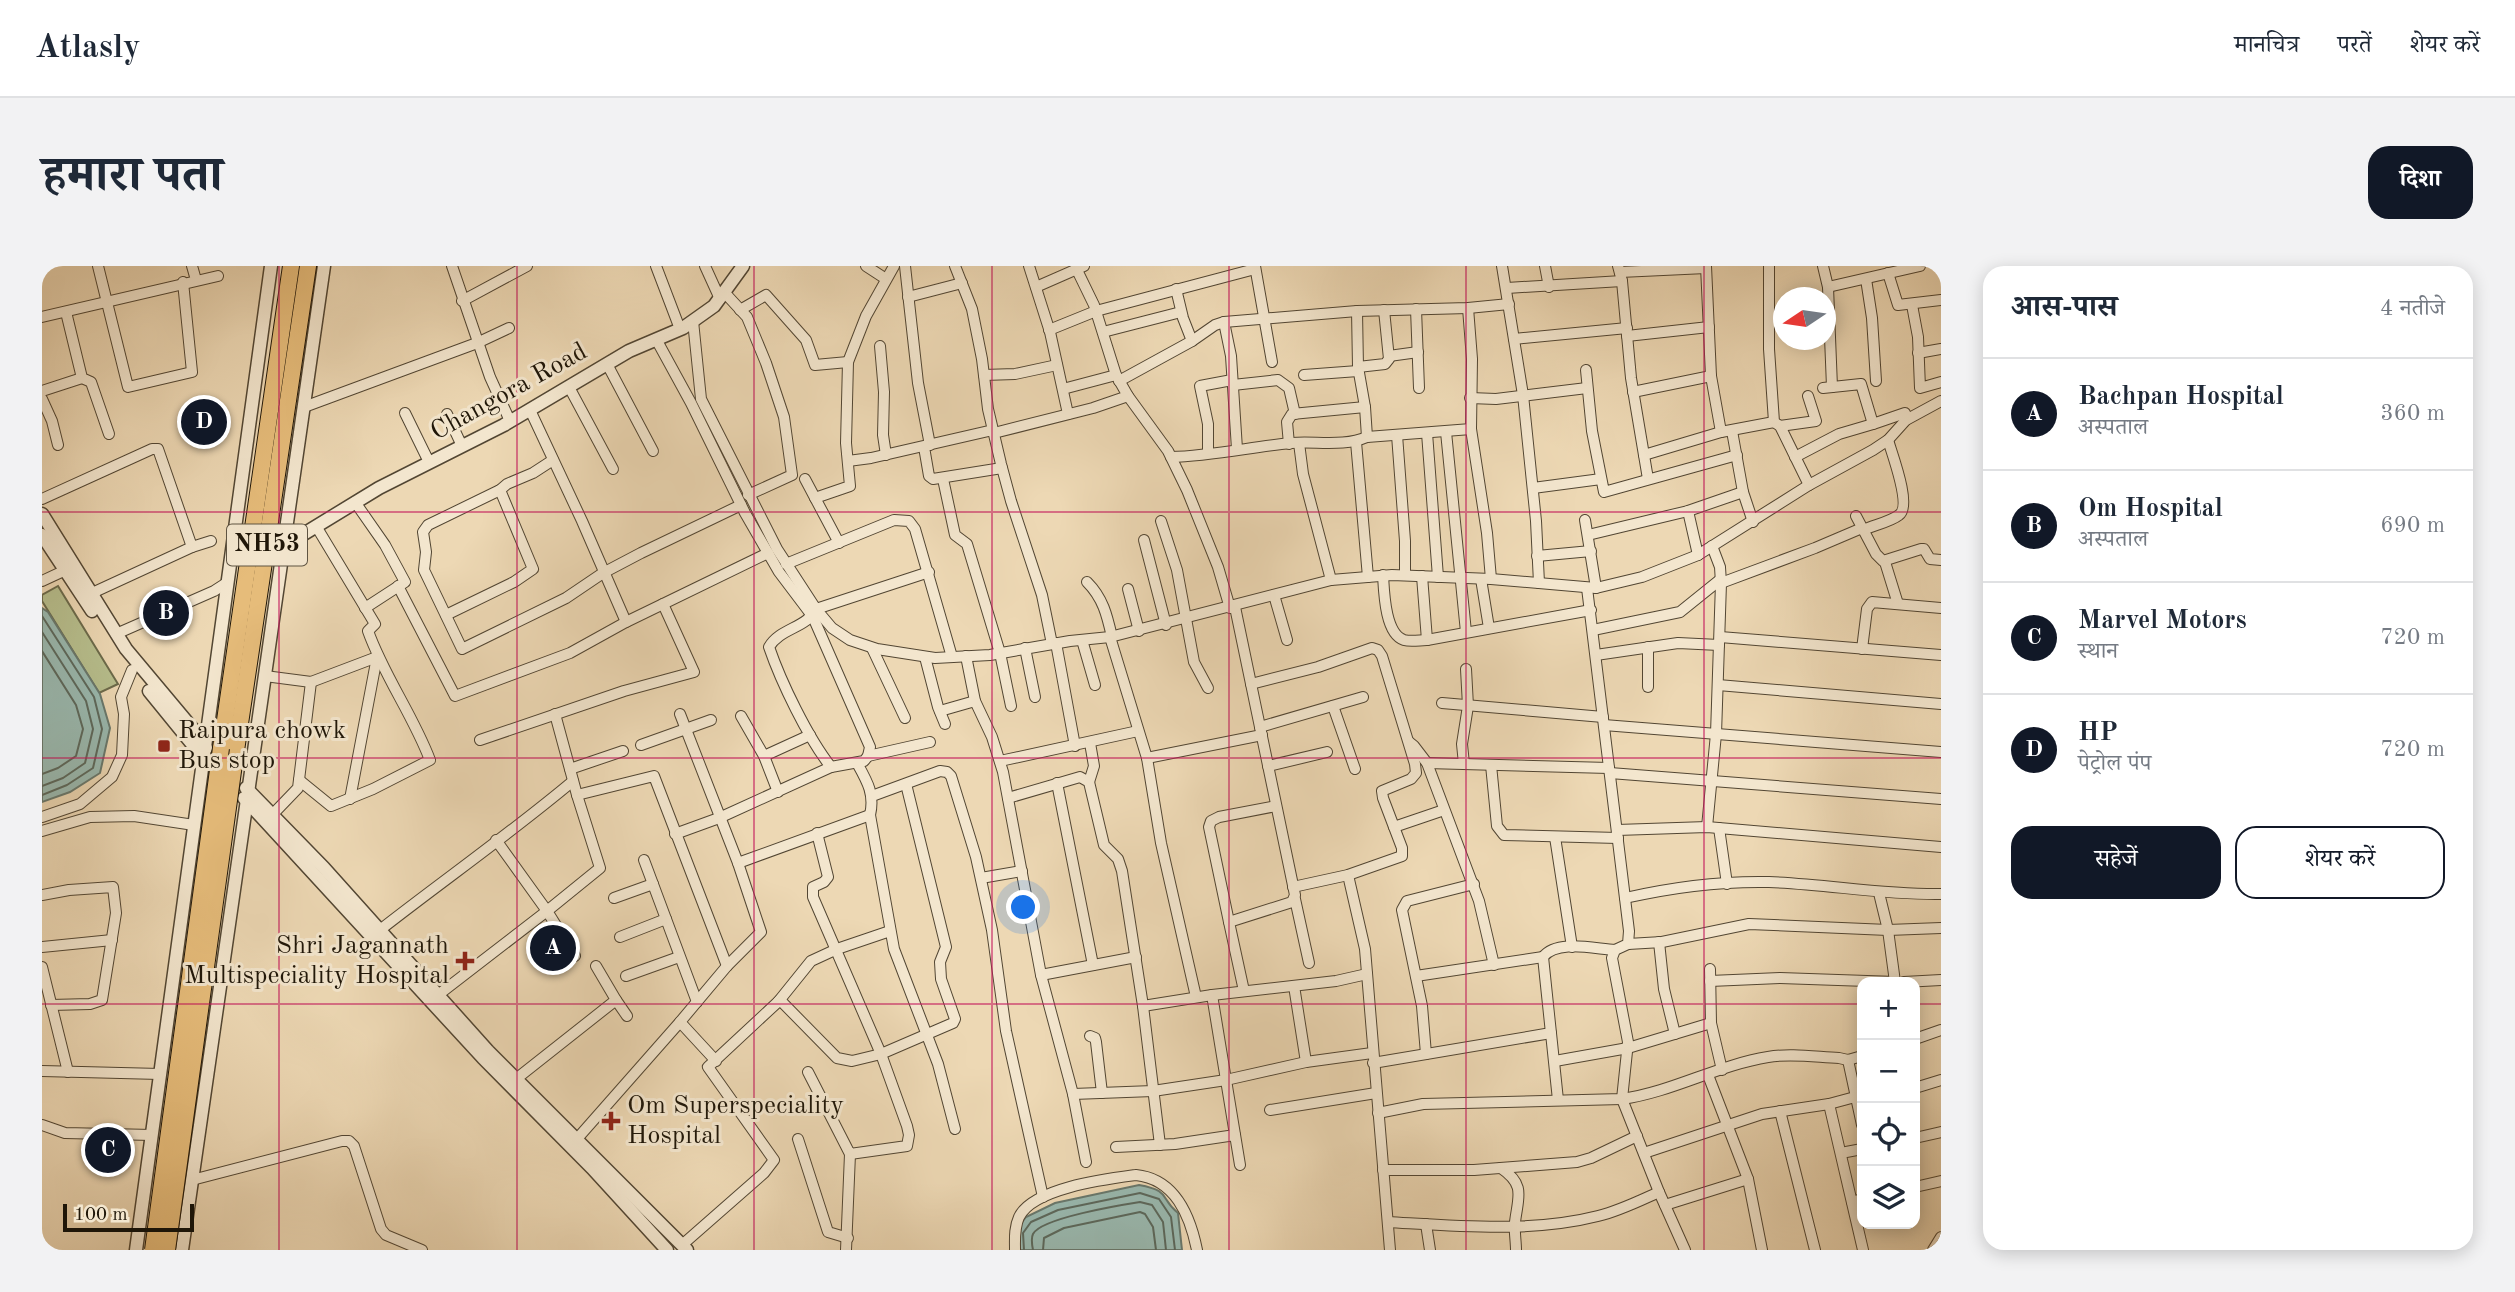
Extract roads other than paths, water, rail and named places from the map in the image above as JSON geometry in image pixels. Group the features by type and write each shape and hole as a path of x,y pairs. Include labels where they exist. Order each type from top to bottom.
{"highway":[{"name":"NH53","path":"167,1250 291,325 291,266"},
{"name":"NH53","path":"153,1250 219,762 291,325 308,266"}],"street":[{"path":"98,266 128,387 192,372 183,282"},
{"path":"192,266 196,280"},
{"path":"136,1250 271,266"},
{"path":"182,1250 324,266"},
{"path":"452,266 489,377 510,421"},
{"path":"462,301 527,266"},
{"path":"656,266 680,329"},
{"path":"705,266 722,295 747,317 784,416 792,475 748,495"},
{"path":"866,266 886,279"},
{"path":"815,498 850,486 846,443 848,362 866,316 894,266"},
{"path":"905,266 929,476 936,480 1002,468"},
{"path":"955,266 972,309 993,431 1042,595 1075,746"},
{"path":"1028,266 1049,330 1069,414"},
{"path":"1502,266 1523,395 1539,583"},
{"path":"1545,266 1549,288"},
{"path":"1769,266 1769,349 1777,424 1809,485"},
{"path":"1823,266 1828,287 1920,266"},
{"path":"1036,287 1080,267 1117,378 1171,457 1212,551 1232,607 1251,684 1309,963"},
{"path":"1507,288 1549,288 1620,273 1706,267 1711,376 1726,431 1737,455 1743,492 1753,522"},
{"name":"Changora Road","path":"284,546 355,502 510,421 607,364 680,329 714,306 740,268"},
{"path":"1049,330 1096,311 1255,268 1272,362"},
{"path":"1895,270 1896,303 1900,306 1941,300"},
{"path":"1620,273 1633,392 1648,479"},
{"path":"42,317 218,276"},
{"path":"1866,279 1872,318 1876,381"},
{"path":"908,297 962,283"},
{"path":"1175,289 1192,341"},
{"path":"740,310 766,295 806,340 815,365 848,362"},
{"path":"1063,389 1117,378 1224,322 1357,311 1468,308 1509,304"},
{"path":"1912,305 1919,353 1920,388 1941,382"},
{"path":"1468,308 1472,359 1471,429 1487,533 1489,628"},
{"path":"1416,309 1419,388"},
{"path":"1304,375 1385,364 1389,356 1384,310"},
{"path":"1357,311 1358,369 1367,437"},
{"path":"66,312 82,377 91,382 109,434"},
{"path":"1102,332 1181,312"},
{"path":"675,834 719,818 831,767 864,761 870,747 815,613 748,495 701,399 693,321"},
{"path":"1224,322 1231,356 1237,449"},
{"path":"1514,339 1709,327"},
{"path":"304,407 477,343 509,328"},
{"path":"656,339 768,553 815,613 850,640 872,648 925,657 1000,653 1111,637 1166,625 1331,580 1405,575 1592,588 1642,577 1698,555 1809,485 1888,440 1906,420 1941,401"},
{"path":"880,346 886,455"},
{"path":"1919,353 1941,349"},
{"path":"1828,350 1828,387 1861,384 1873,424"},
{"path":"1389,356 1418,352"},
{"path":"607,364 653,451"},
{"path":"984,375 1015,374 1057,365"},
{"path":"1586,370 1604,492 1737,455"},
{"path":"1633,392 1711,376"},
{"path":"42,391 82,377"},
{"path":"1208,453 1208,424 1199,386 1278,380 1289,388 1295,414"},
{"path":"569,387 613,469"},
{"path":"1470,398 1488,400 1587,388"},
{"path":"848,461 1069,414 1128,396"},
{"path":"1644,454 1726,431 1816,421 1808,396"},
{"path":"43,404 58,444"},
{"path":"1331,580 1289,417 1295,414 1365,407"},
{"path":"530,410 626,622"},
{"path":"405,413 429,463"},
{"path":"1795,457 1839,435 1905,413 1906,420"},
{"path":"447,414 462,446"},
{"path":"1171,457 1294,443 1356,442 1367,437 1471,429"},
{"path":"1446,432 1466,632"},
{"path":"1427,433 1438,577"},
{"path":"1397,435 1405,575"},
{"path":"1594,630 1680,611 1721,581 1899,515 1904,507 1903,495 1888,440"},
{"path":"1356,442 1368,577"},
{"path":"42,499 152,449 158,449 192,547"},
{"path":"553,460 533,473 428,525 423,532 426,552 424,570 462,649 566,598 603,573 671,537 741,505"},
{"path":"805,479 839,542"},
{"path":"943,479 955,536 967,544 1000,653 1011,706"},
{"path":"1533,488 1601,479"},
{"path":"446,615 513,582 533,569 500,490"},
{"path":"1588,535 1689,511 1743,492"},
{"path":"355,502 385,545 405,582 365,608"},
{"path":"1689,511 1698,555"},
{"path":"42,514 69,568 132,670 204,753 248,796 483,1058 592,1168 667,1250"},
{"path":"1856,516 1876,554 1885,562 1898,604"},
{"path":"786,564 894,520 905,519 913,525 953,657"},
{"path":"1585,520 1591,551 1591,610 1629,931 1628,944"},
{"path":"1161,521 1177,570 1195,662 1208,688"},
{"path":"299,780 331,806 430,760 421,737 377,657 369,631 374,624 316,526"},
{"path":"42,535 90,594 146,675 198,734 204,753"},
{"path":"1144,540 1166,625"},
{"path":"90,594 192,547 211,541"},
{"path":"1707,827 1716,734 1721,581 1720,567 1712,546"},
{"path":"1885,562 1921,549 1924,549 1930,559 1941,561"},
{"path":"1538,556 1591,551"},
{"path":"398,586 454,696 517,675 570,653 626,622 768,553"},
{"path":"42,581 69,568"},
{"path":"831,767 819,752 769,647 775,638 815,613 929,572"},
{"path":"1383,575 1386,612 1395,633 1405,640 1427,640 1591,610"},
{"path":"1422,576 1427,640"},
{"path":"116,634 214,592 228,582"},
{"path":"1087,582 1099,593 1108,616 1111,637 1147,758 1161,843 1196,997"},
{"path":"1128,589 1139,631"},
{"path":"1274,595 1287,640"},
{"path":"1862,649 1869,604 1877,602 1941,608"},
{"path":"480,740 624,691 694,672 663,604"},
{"path":"1082,640 1095,685"},
{"path":"1596,656 1678,643 1719,641 1941,655"},
{"path":"1647,647 1648,687"},
{"path":"872,648 905,718"},
{"path":"1025,648 1035,697"},
{"path":"1251,684 1318,667 1372,648 1378,650 1415,764 1414,776 1382,791 1402,848 1402,856 1348,875 1293,887"},
{"path":"966,656 975,701 1000,761 1041,975 1073,1094 1086,1162"},
{"path":"265,676 311,682 377,657"},
{"path":"350,799 377,657"},
{"path":"925,657 945,724"},
{"path":"1464,764 1462,744 1468,706 1466,669"},
{"path":"42,817 80,804 112,778 122,755 124,714 121,697 132,670"},
{"path":"273,814 298,788 311,682"},
{"path":"1718,685 1941,704"},
{"path":"1147,758 1261,731 1363,697"},
{"path":"940,711 975,701"},
{"path":"1442,704 1716,734 1780,737 1941,752"},
{"path":"1333,706 1355,769"},
{"path":"438,995 600,868 555,714"},
{"path":"576,1139 681,1023 727,966 761,932 680,714"},
{"path":"741,716 764,756 778,792"},
{"path":"641,745 711,720"},
{"path":"1000,761 1138,731"},
{"path":"764,756 810,734"},
{"path":"868,756 930,742"},
{"path":"1408,742 1427,763 1474,884 1494,965"},
{"path":"1090,743 1094,766 1089,782 1104,845 1118,859 1122,871 1143,1006 1160,1145"},
{"path":"570,769 623,751"},
{"path":"1268,766 1327,752"},
{"path":"857,763 872,796 870,815 894,949 938,1064 955,1129"},
{"path":"1427,763 1609,770 1711,782 1941,799"},
{"path":"1491,765 1499,830 1511,837 1618,834 1707,827 1941,847"},
{"path":"872,796 940,771 951,776 981,878 1006,1031 1043,1197"},
{"path":"577,795 654,776 727,966"},
{"path":"1008,798 1080,777 1089,782"},
{"path":"380,930 496,840 525,821 573,780"},
{"path":"1057,783 1093,965"},
{"path":"778,1002 780,1000 837,1058 852,1061 881,1054 955,1020 941,979 940,962 946,947 906,784"},
{"path":"248,796 273,814 516,1079 685,1248 764,1173 774,1160 708,1067 778,1002 811,961 836,949 890,931"},
{"path":"1244,991 1209,832 1211,821 1219,817 1276,806"},
{"path":"1394,827 1444,810"},
{"path":"737,863 870,815"},
{"path":"42,831 90,817 134,816 194,825"},
{"path":"1719,828 1727,884"},
{"path":"817,834 828,877 813,887 813,897 881,1054 909,1135 907,1146 850,1154"},
{"path":"1555,837 1572,947"},
{"path":"496,840 547,911 575,956"},
{"path":"644,860 697,1002"},
{"path":"981,878 1021,871"},
{"path":"1348,875 1365,949 1390,1250"},
{"path":"1625,898 1681,886 1773,882 1879,893 1941,894"},
{"path":"614,898 653,884"},
{"path":"1426,1054 1422,1006 1402,915 1404,905 1420,897 1474,884"},
{"path":"42,895 113,887 116,913 102,1000 90,1004 51,1005"},
{"path":"1879,893 1888,930 1894,977"},
{"path":"1229,922 1295,899"},
{"path":"620,937 666,919"},
{"path":"1416,976 1542,957 1553,950 1572,947 1615,950 1628,944 1659,942 1749,924 1888,930 1941,928"},
{"path":"42,947 112,940"},
{"path":"1659,942 1664,989 1675,1034"},
{"path":"1615,950 1612,953 1613,970 1628,1048 1622,1099 1684,1250"},
{"path":"626,976 679,957"},
{"path":"1041,975 1136,957"},
{"path":"1542,957 1558,1100"},
{"path":"596,966 626,1016"},
{"path":"42,967 68,1072"},
{"path":"1710,969 1711,1023 1722,1070"},
{"path":"1143,1006 1367,975"},
{"path":"1710,981 1780,978 1857,981"},
{"path":"1920,981 1941,980"},
{"path":"1294,986 1306,1062"},
{"path":"1212,995 1240,1165"},
{"path":"516,1079 616,1000"},
{"path":"681,1023 716,1061"},
{"path":"1555,1061 1628,1048 1711,1023"},
{"path":"1920,1037 1941,1030"},
{"path":"1073,1094 1153,1091 1226,1080 1306,1062 1426,1054 1551,1033"},
{"path":"1090,1036 1095,1038 1096,1042 1102,1093"},
{"path":"1378,1113 1423,1104 1622,1099 1771,1056 1848,1060 1857,1057"},
{"path":"1848,1060 1857,1098"},
{"path":"42,1071 160,1074"},
{"path":"807,1072 850,1154 846,1250"},
{"path":"1708,1074 1748,1179 1762,1250"},
{"path":"1920,1086 1941,1080"},
{"path":"1270,1110 1376,1093"},
{"path":"1644,1153 1780,1111 1857,1102"},
{"path":"1829,1104 1841,1153 1857,1200"},
{"path":"1780,1111 1815,1250"},
{"path":"42,1125 65,1133 152,1135"},
{"path":"1920,1137 1941,1132"},
{"path":"1116,1147 1160,1145 1236,1135"},
{"path":"1383,1170 1501,1168 1577,1162 1637,1136"},
{"path":"798,1139 828,1232 848,1238"},
{"path":"192,1180 349,1141 354,1146 381,1229 386,1235 422,1250"},
{"path":"1841,1153 1857,1150"},
{"path":"1501,1168 1512,1175 1518,1186 1519,1202 1514,1226 1516,1250"},
{"path":"1015,1250 1015,1227 1020,1215 1026,1207 1043,1197 1061,1190 1124,1177 1148,1176 1170,1189 1184,1210 1197,1250"},
{"path":"1665,1205 1748,1179"},
{"path":"1920,1186 1941,1181"},
{"path":"1388,1222 1514,1226 1594,1217 1659,1192"},
{"path":"1426,1224 1430,1250"},
{"path":"1860,1229 1863,1250"},
{"path":"1933,1250 1941,1237"}],"water":[{"path":"42,608 48,612 100,694 110,728 100,773 70,792 42,802"},
{"path":"1139,1185 1161,1193 1178,1213 1182,1250 1017,1250 1015,1231 1026,1217 1055,1203"}],"place":[{"name":"HP","path":"204,422"},
{"name":"Om Hospital","path":"166,613"},
{"name":"Raipura chowk Bus stop","path":"164,746"},
{"name":"Bachpan Hospital","path":"553,948"},
{"name":"Shri Jagannath Multispeciality Hospital","path":"465,961"},
{"name":"Om Superspeciality Hospital","path":"611,1121"},
{"name":"Marvel Motors","path":"108,1150"}]}
